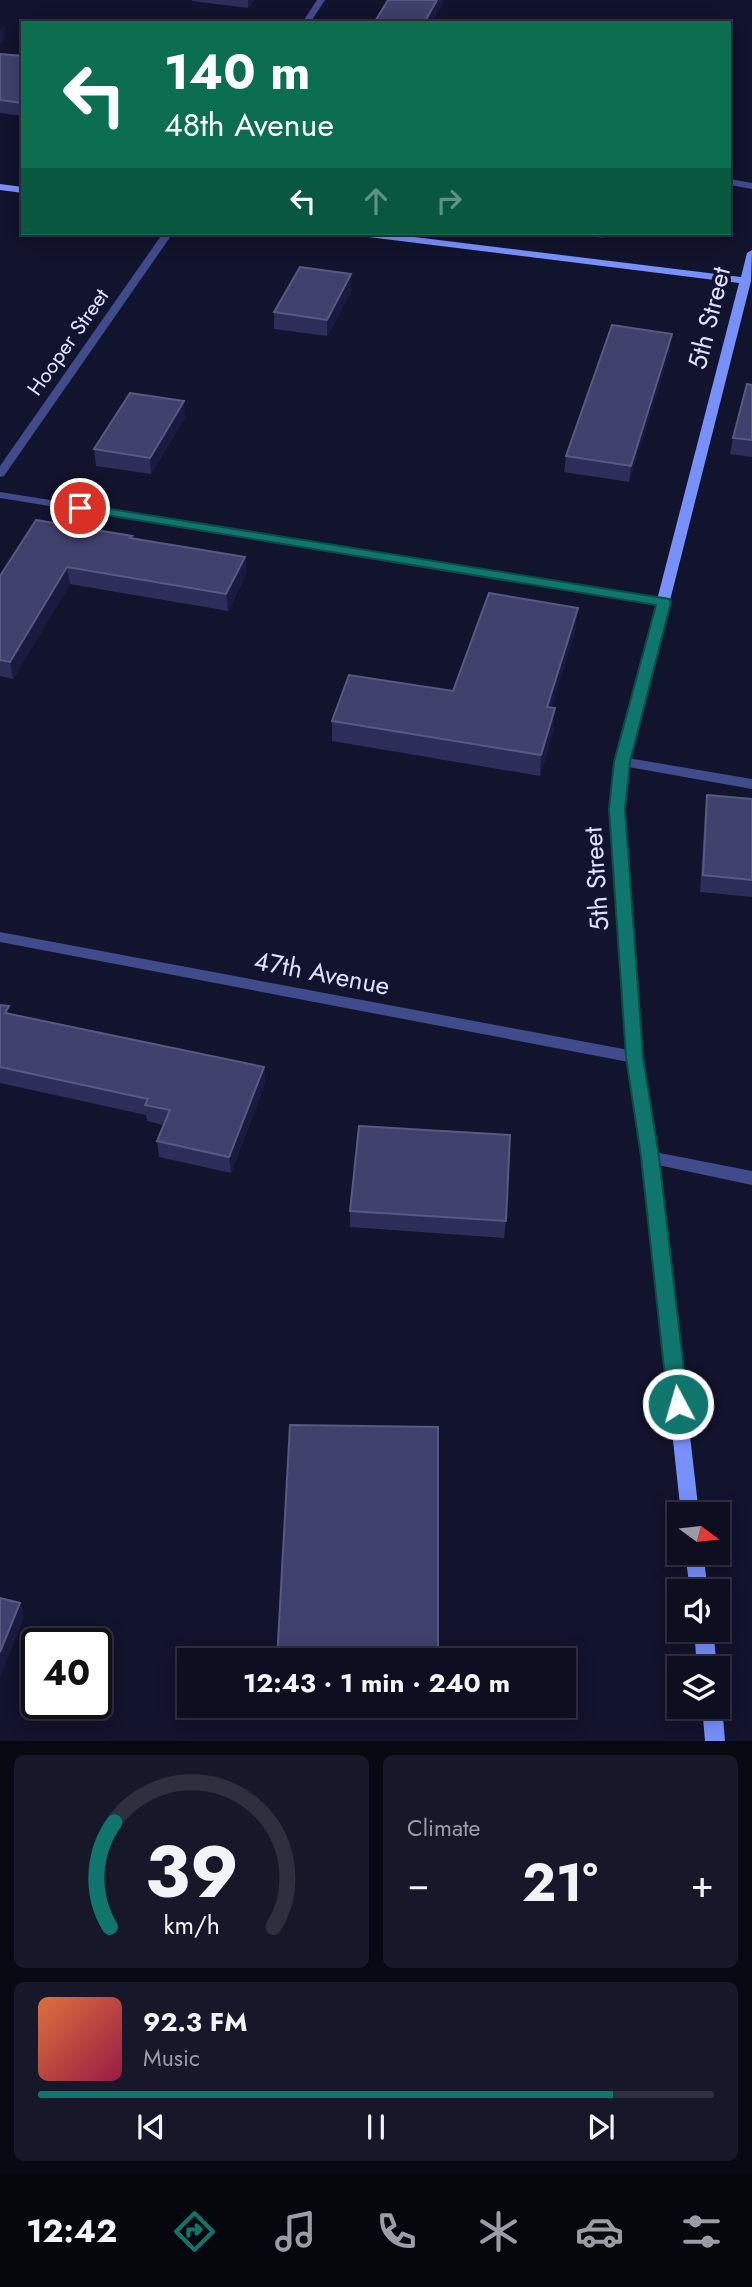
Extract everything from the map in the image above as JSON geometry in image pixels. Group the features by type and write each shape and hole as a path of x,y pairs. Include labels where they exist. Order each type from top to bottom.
{"street":[{"path":"307,21 321,0"},
{"path":"731,182 752,186"},
{"path":"0,187 21,190"},
{"name":"Hooper Street","path":"0,474 167,235"},
{"path":"376,235 749,281"},
{"name":"5th Street","path":"689,1502 650,1157 634,1057 617,809 622,762 749,281 752,253"},
{"path":"0,495 664,602"},
{"path":"622,762 752,784"},
{"name":"47th Avenue","path":"0,937 634,1057"},
{"path":"650,1157 752,1178"},
{"path":"713,1719 716,1741"}],"building":[{"path":"388,0 437,0 425,21 375,21"},
{"path":"0,54 21,56 21,103 0,100"},
{"path":"300,267 351,274 327,320 274,312"},
{"path":"612,325 672,334 631,466 566,456"},
{"path":"747,384 752,385 752,440 733,438"},
{"path":"130,393 184,401 150,458 94,449"},
{"path":"36,520 245,557 226,594 67,567 10,662 0,660 0,576"},
{"path":"489,593 578,608 547,707 555,708 541,755 332,721 349,675 453,691"},
{"path":"707,795 752,799 752,880 703,875"},
{"path":"0,1005 9,1006 5,1013 264,1067 229,1157 157,1141 170,1110 145,1105 148,1099 0,1067"},
{"path":"359,1126 510,1135 506,1221 350,1211"},
{"path":"290,1425 438,1427 438,1648 278,1648"},
{"path":"0,1598 20,1603 0,1652"}],"route":[{"path":"80,508 664,602 622,762 617,809 634,1057 650,1157 678,1404"}]}
